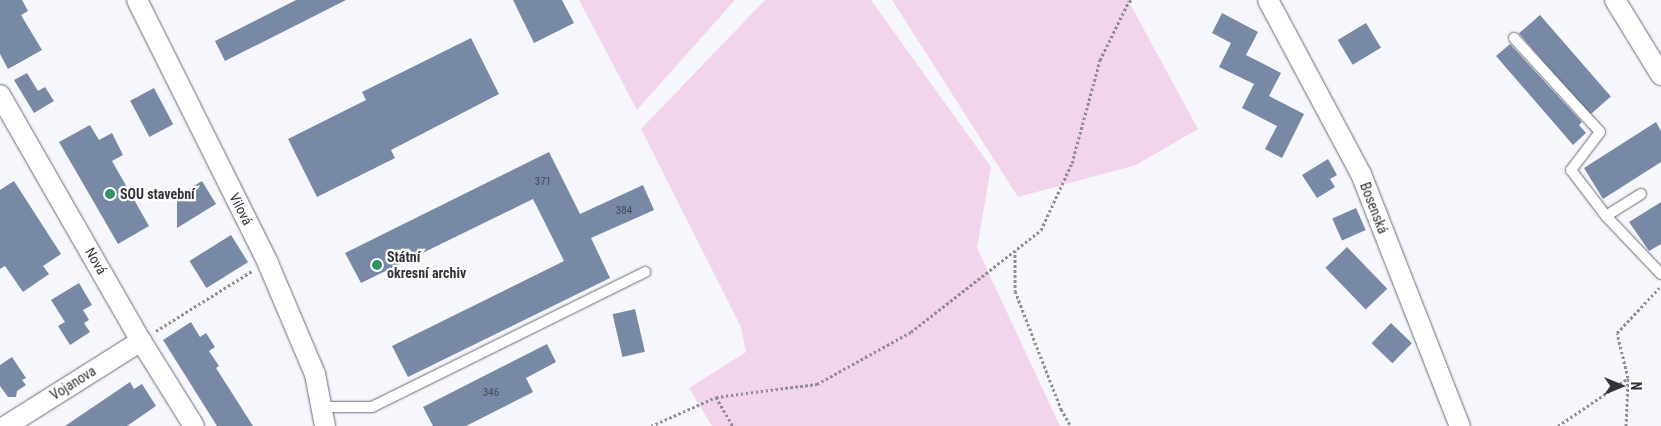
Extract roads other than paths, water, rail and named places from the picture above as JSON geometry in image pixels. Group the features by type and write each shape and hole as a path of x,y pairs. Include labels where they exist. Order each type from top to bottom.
{"street":[{"name":"Vilová","path":"138,0 267,261 315,374 322,416"},
{"name":"Bosenská","path":"1268,0 1361,174 1460,426"},
{"path":"1615,0 1661,75"},
{"name":"Nová","path":"0,95 141,340 194,426"},
{"name":"Vojanova","path":"6,426 141,340"}],"lane":[{"path":"1514,38 1600,132 1571,170 1606,216 1661,274"},
{"path":"1606,216 1641,194"},
{"path":"322,416 372,407 646,272"}],"place":[{"name":"SOU stavební","path":"110,194"},
{"name":"Státní okresní archiv","path":"377,265"}]}
